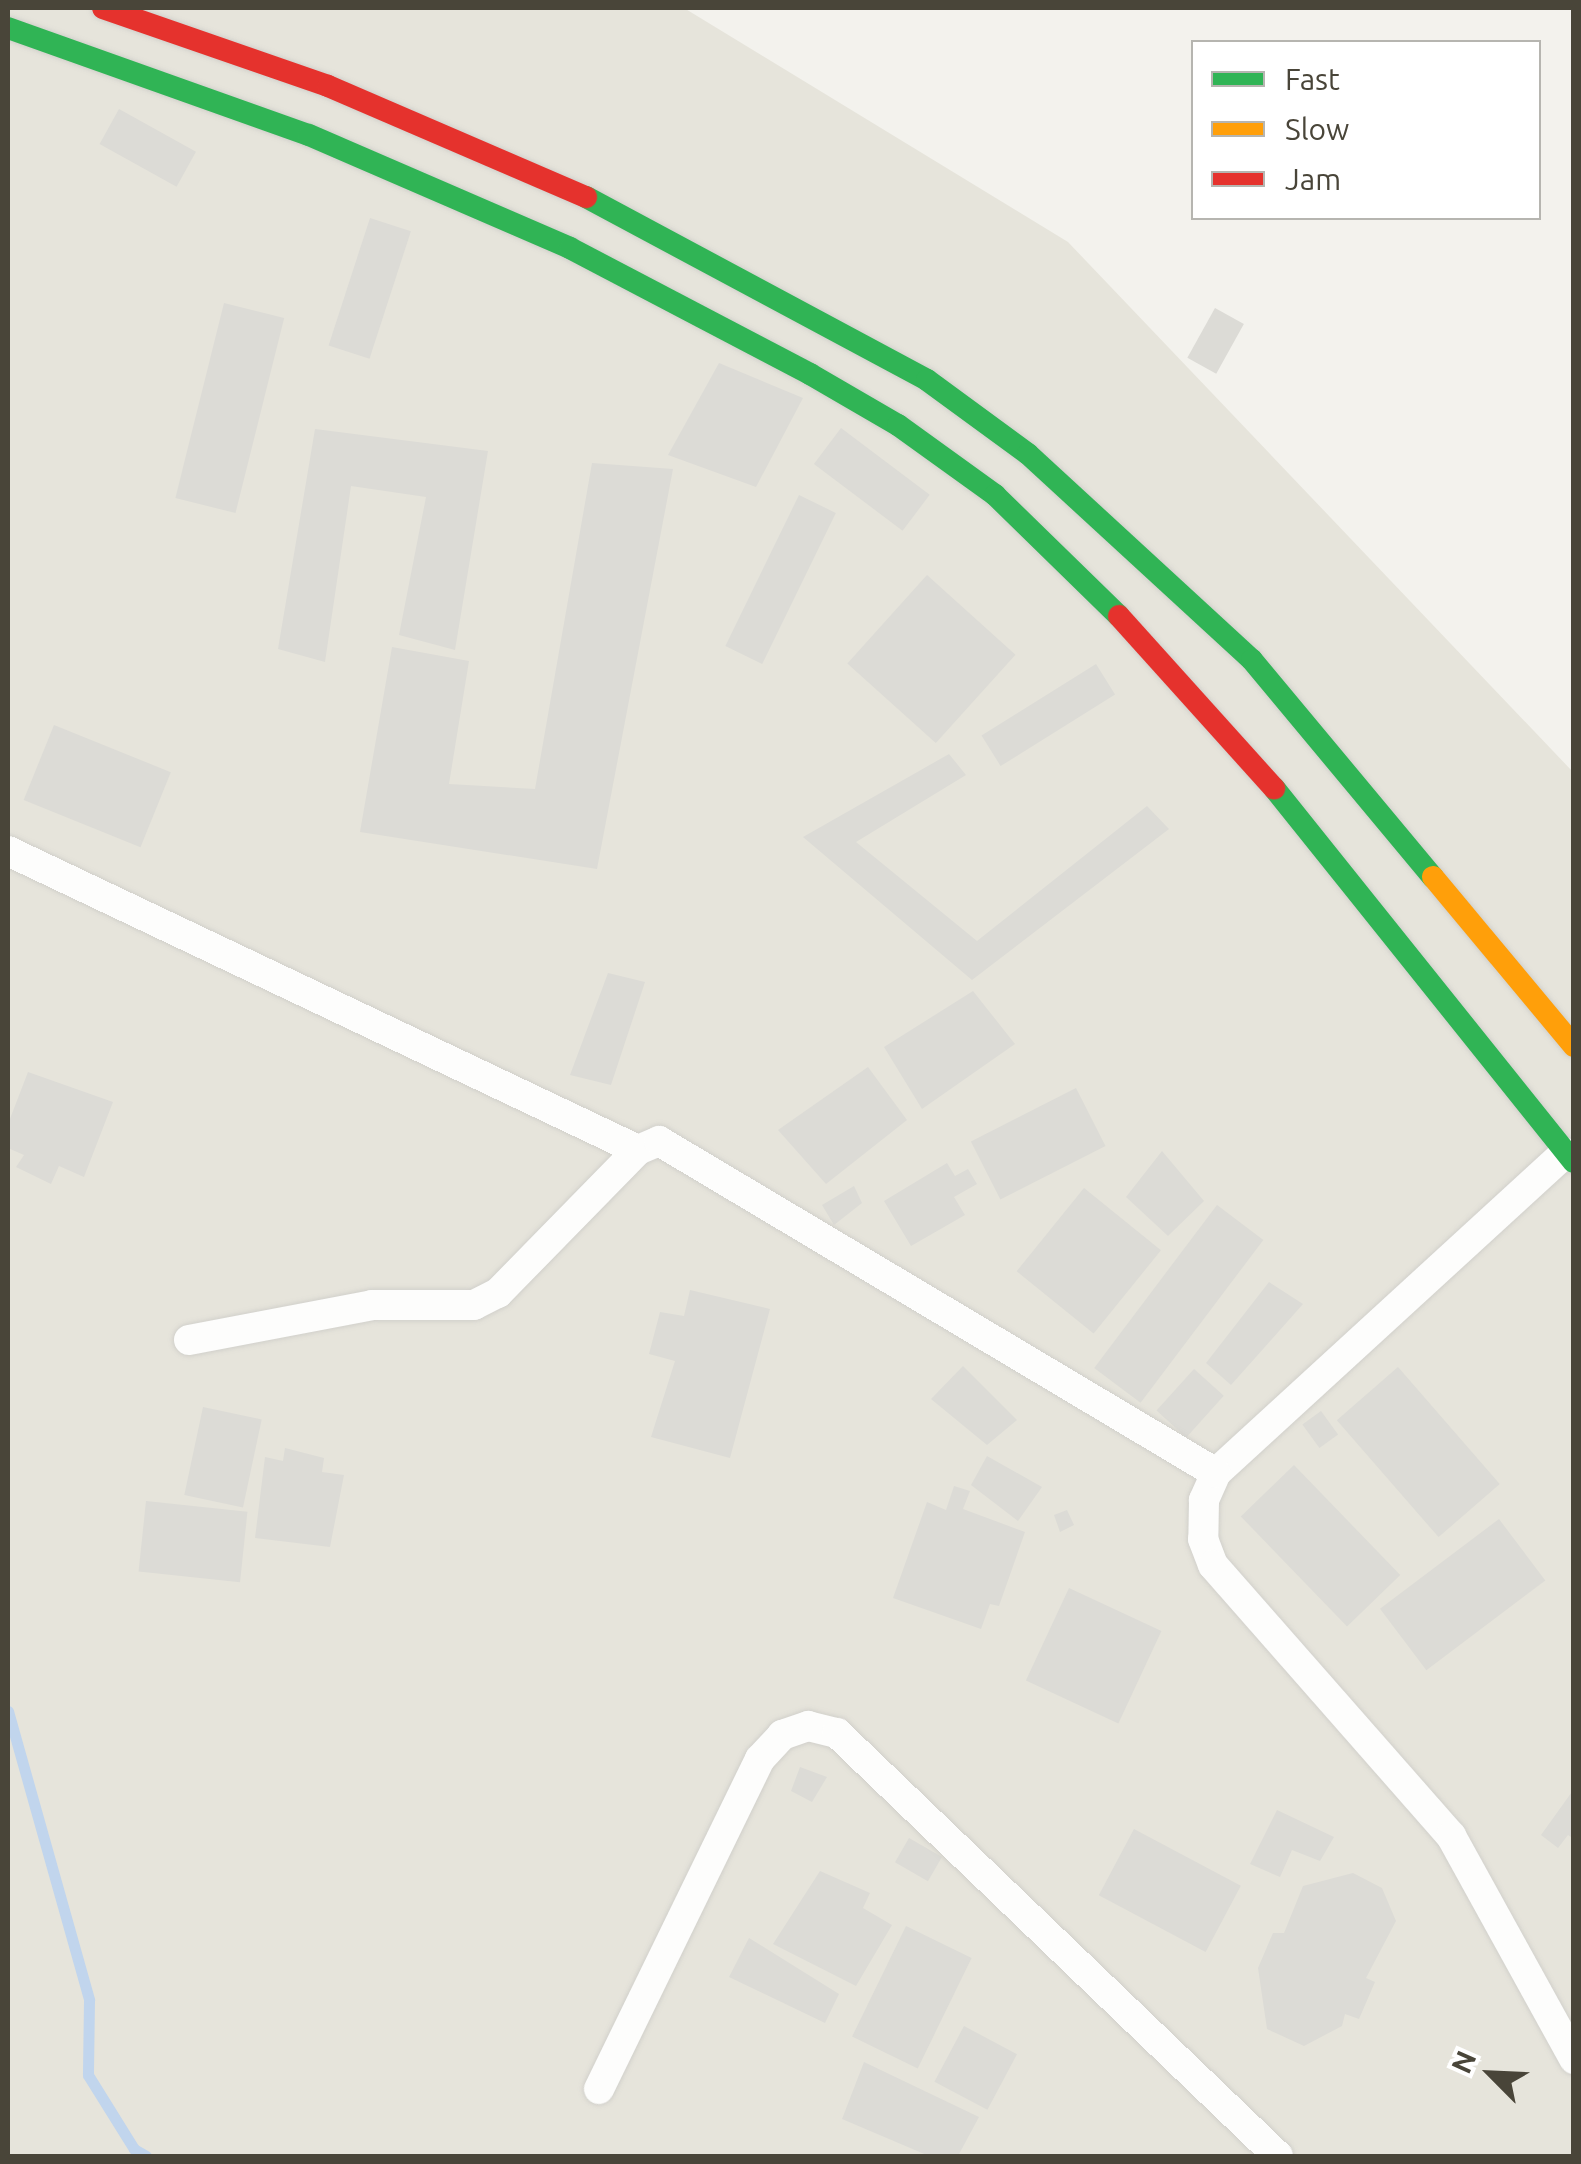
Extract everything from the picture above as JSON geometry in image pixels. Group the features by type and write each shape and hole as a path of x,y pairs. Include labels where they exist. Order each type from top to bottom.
{"street":[{"path":"104,8 328,86 594,200 927,380 1028,454 1252,660 1574,1046"},
{"path":"8,28 309,135 570,248 810,374 946,460 1061,554 1216,718 1450,998 1569,1158 1216,1473 1204,1500 1202,1539 1214,1565 1451,1836 1574,2059"},
{"path":"8,851 638,1150"},
{"path":"189,1340 372,1305 474,1306 498,1294 638,1150 659,1141 683,1149 1216,1473"},
{"path":"599,2089 760,1759 782,1735 808,1726 837,1733 1278,2156"}],"shaded area":[{"path":"8,8 684,8 1068,242 1573,772 1573,2156 8,2156"}],"building":[{"path":"119,109 196,152 177,187 100,144"},
{"path":"370,218 411,231 369,359 329,345"},
{"path":"224,303 284,318 236,513 175,498"},
{"path":"1215,308 1244,324 1216,374 1187,358"},
{"path":"719,363 803,398 756,487 668,455"},
{"path":"841,428 930,495 903,531 814,464"},
{"path":"315,429 488,451 455,650 399,635 426,497 351,486 325,662 278,649"},
{"path":"592,463 673,469 597,869 360,832 392,647 469,661 449,784 535,789"},
{"path":"799,495 836,513 762,664 725,646"},
{"path":"927,575 1015,655 936,743 847,663"},
{"path":"1096,664 1115,695 1001,766 982,736"},
{"path":"54,725 171,772 140,847 24,800"},
{"path":"949,754 966,775 856,842 977,941 1147,806 1169,829 972,980 803,837"},
{"path":"608,973 645,982 611,1085 570,1075"},
{"path":"973,991 1015,1044 922,1109 884,1047"},
{"path":"868,1067 907,1120 826,1184 778,1130"},
{"path":"28,1072 113,1102 84,1177 59,1166 51,1184 16,1167 24,1155 8,1148 8,1124"},
{"path":"1076,1088 1106,1146 1000,1199 971,1142"},
{"path":"1162,1151 1204,1201 1168,1236 1126,1197"},
{"path":"947,1163 955,1176 968,1169 977,1184 954,1197 965,1215 911,1246 884,1201"},
{"path":"854,1186 862,1203 834,1225 822,1205"},
{"path":"1084,1188 1161,1250 1094,1333 1017,1271"},
{"path":"1217,1205 1263,1240 1141,1403 1094,1368"},
{"path":"1269,1282 1303,1304 1231,1385 1206,1363"},
{"path":"690,1290 770,1309 730,1458 651,1437 675,1361 649,1354 660,1312 684,1316"},
{"path":"963,1366 1017,1420 987,1445 931,1399"},
{"path":"1398,1367 1500,1484 1439,1537 1337,1420"},
{"path":"1194,1369 1224,1396 1186,1437 1157,1411"},
{"path":"203,1407 262,1419 243,1508 184,1495"},
{"path":"1321,1411 1338,1434 1319,1448 1302,1425"},
{"path":"285,1448 324,1458 322,1472 344,1475 330,1547 255,1538 265,1457 283,1461"},
{"path":"987,1456 1042,1487 1018,1521 971,1485"},
{"path":"1294,1465 1400,1575 1347,1626 1241,1516"},
{"path":"954,1486 970,1491 963,1509 1025,1532 999,1606 990,1604 981,1629 893,1598 927,1502 946,1510"},
{"path":"146,1501 247,1512 240,1582 139,1572"},
{"path":"1067,1510 1074,1525 1060,1532 1054,1515"},
{"path":"1499,1519 1545,1580 1426,1670 1380,1609"},
{"path":"1069,1588 1161,1631 1118,1724 1026,1680"},
{"path":"800,1767 827,1777 812,1802 791,1791"},
{"path":"1574,1789 1574,1839 1568,1835 1558,1848 1541,1835"},
{"path":"1277,1810 1334,1837 1320,1861 1292,1850 1280,1877 1250,1864"},
{"path":"1134,1829 1241,1886 1206,1952 1099,1895"},
{"path":"909,1838 942,1857 928,1881 895,1862"},
{"path":"820,1871 870,1893 863,1908 892,1925 856,1986 773,1944"},
{"path":"1353,1873 1382,1888 1396,1921 1366,1978 1375,1982 1359,2019 1345,2014 1342,2026 1304,2046 1267,2029 1258,1968 1273,1933 1284,1933 1303,1886"},
{"path":"906,1926 972,1958 918,2069 852,2037"},
{"path":"749,1938 839,1994 825,2023 729,1977"},
{"path":"964,2026 1017,2054 987,2110 934,2082"},
{"path":"864,2062 979,2117 958,2156 929,2156 842,2119"}],"waterway":[{"path":"8,1711 89,2000 88,2075 134,2149 146,2156"}],"traffic: fast":[{"path":"8,28 309,135 570,248 810,374 898,425 995,495 1119,616"},
{"path":"586,197 927,380 1028,454 1252,660 1433,877"},
{"path":"1274,788 1574,1162"}],"traffic: slow":[{"path":"1433,877 1574,1046"}],"traffic: jam":[{"path":"103,8 328,86 586,197"},
{"path":"1119,616 1274,788"}]}
